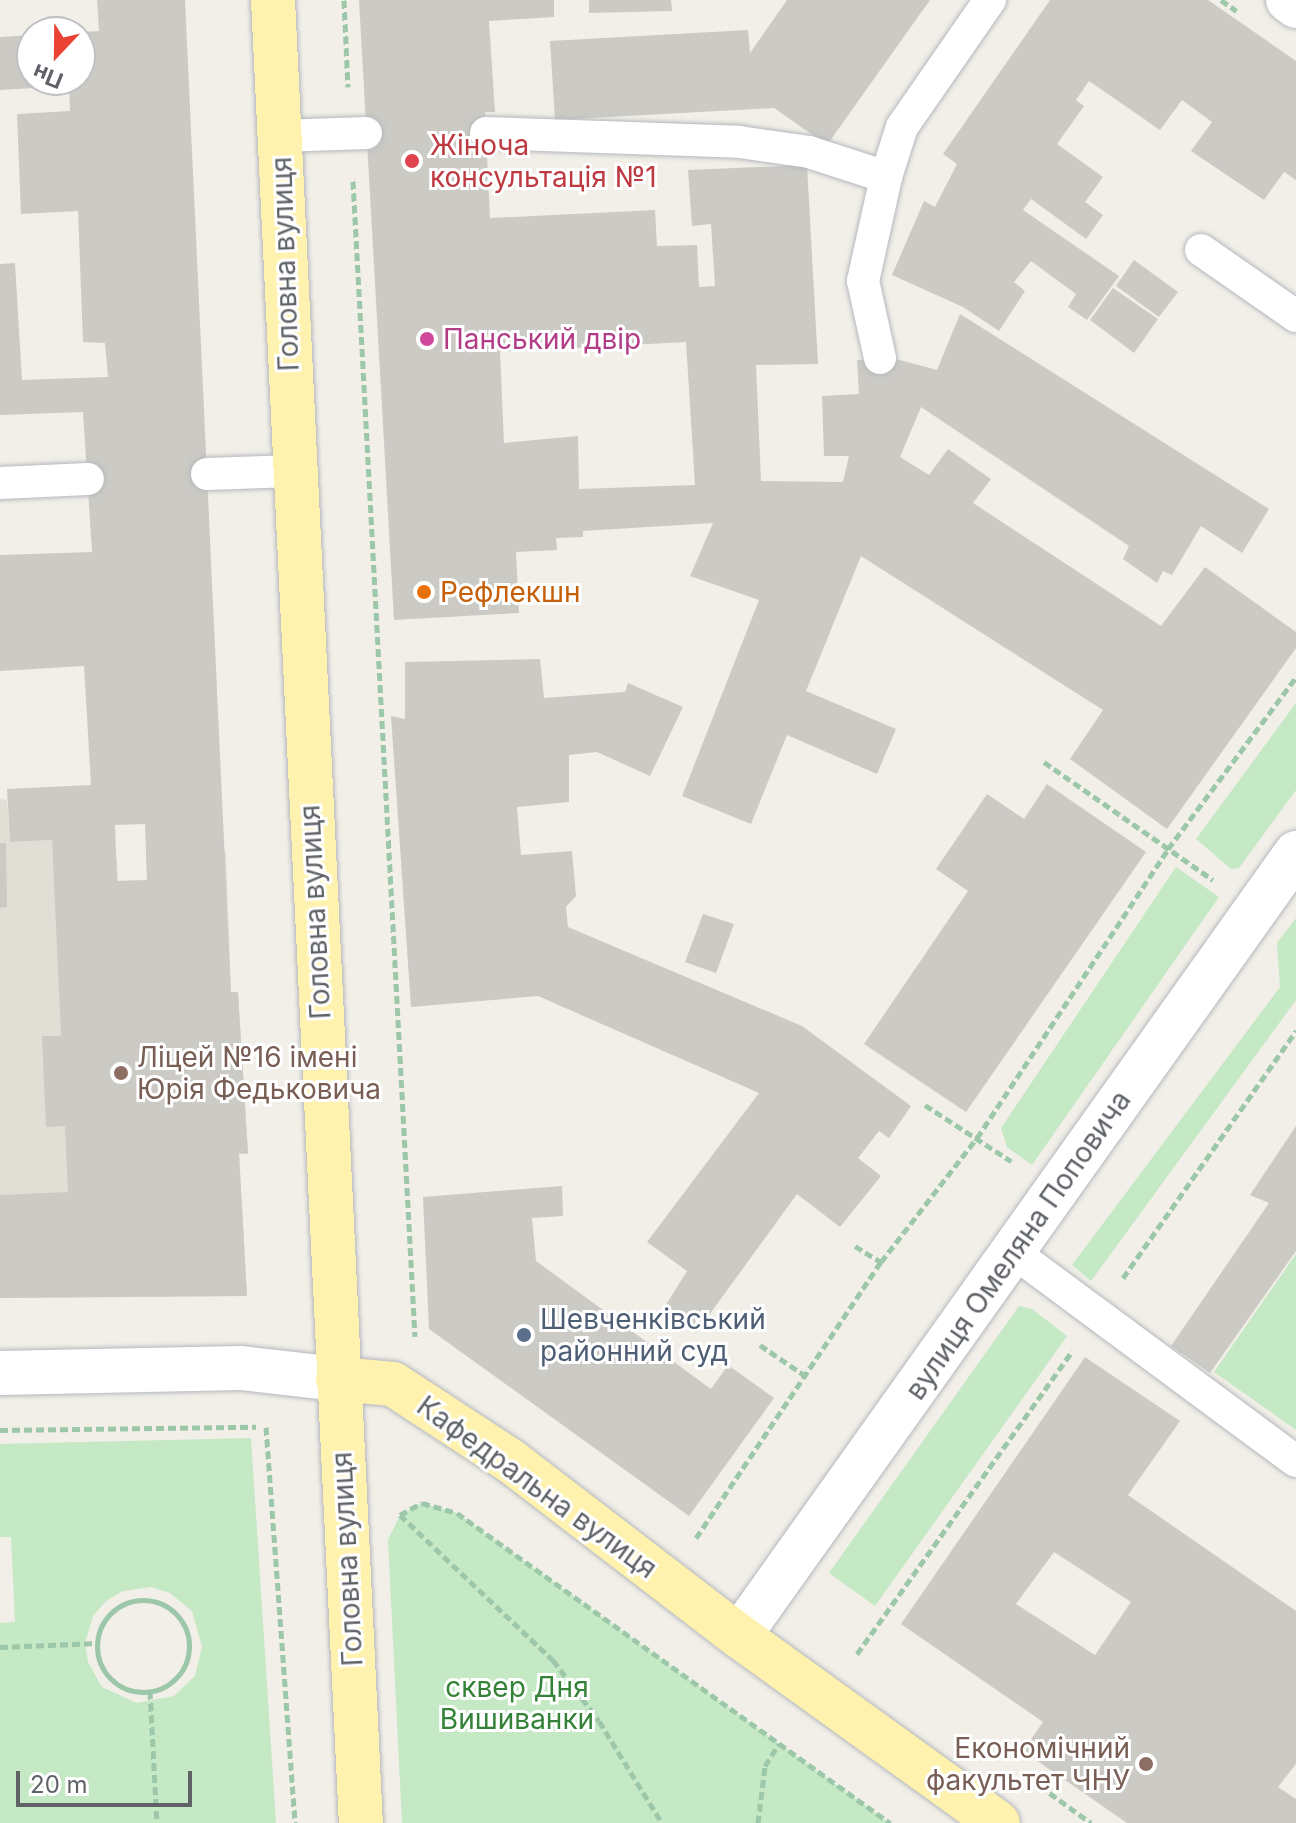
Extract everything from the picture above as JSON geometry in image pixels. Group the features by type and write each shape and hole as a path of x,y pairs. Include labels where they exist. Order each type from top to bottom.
{"main road":[{"name":"Головна вулиця","path":"273,0 293,471 361,1823"},
{"name":"Кафедральна вулиця","path":"338,1379 393,1384 512,1462 739,1636 998,1823"}],"street":[{"path":"1288,0 1296,6"},
{"name":"вулиця Омеляна Поповича","path":"739,1636 1016,1254 1054,1191 1296,853"},
{"name":"Кафедральна вулиця","path":"0,1373 241,1368 338,1379"}],"lane":[{"path":"880,358 863,281 886,177 902,127 990,0"},
{"path":"280,136 358,133"},
{"path":"486,133 739,142 809,152 886,177"},
{"path":"1201,250 1296,316"},
{"path":"207,474 293,471"},
{"path":"0,483 88,479"},
{"path":"1016,1254 1296,1461"}],"path":[{"path":"344,0 358,133 412,1334"},
{"path":"695,1539 807,1377 881,1262 977,1138 1168,849 1296,677"},
{"path":"1044,762 1257,910"},
{"path":"925,1105 1054,1191"},
{"path":"855,1246 881,1262"},
{"path":"760,1345 807,1377"},
{"path":"0,1430 268,1427 295,1823"},
{"path":"394,1527 400,1515 422,1503 457,1513 890,1823"},
{"path":"400,1515 553,1660 599,1721 662,1823"},
{"path":"148,1600 175,1613 187,1633 185,1664 172,1681 150,1691 127,1689 114,1680 101,1662 98,1643 107,1618 125,1603 148,1600"},
{"path":"0,1647 98,1643"},
{"path":"150,1691 157,1823"},
{"path":"758,1823 765,1766 779,1744"}],"shaded area":[{"name":"Ліцей №16 імені Юрія Федьковича","path":"0,799 7,800 10,842 52,840 54,859 117,857 118,881 147,880 146,854 226,851 231,992 238,992 248,1154 239,1154 247,1296 0,1298"}],"green space":[{"path":"1296,703 1296,790 1239,868 1231,869 1196,839"},
{"path":"1176,867 1219,897 1032,1165 1007,1147 1001,1128"},
{"path":"1296,918 1296,1000 1091,1281 1072,1265 1280,987 1277,943"},
{"path":"1296,1254 1296,1430 1214,1372"},
{"path":"1019,1306 1032,1309 1067,1336 875,1606 829,1573"},
{"path":"251,1438 276,1823 0,1823 0,1623 15,1622 11,1537 0,1537 0,1444","holes":["151,1587 170,1593 192,1611 202,1647 195,1676 174,1696 137,1703 102,1687 88,1662 85,1643 93,1616 106,1601 123,1591"]},
{"name":"сквер Дня Вишиванки","path":"422,1503 457,1513 890,1823 402,1823 388,1540 400,1515"}],"building":[{"path":"97,0 185,0 231,992 238,992 248,1154 239,1153 247,1296 0,1298 0,1195 68,1192 65,1126 46,1127 42,1036 61,1036 52,840 10,842 7,789 91,785 84,666 0,671 0,555 92,552 83,412 0,415 0,264 15,263 22,380 108,377 105,343 83,342 78,211 21,214 17,114 70,111 69,96 96,96 96,31 99,31","holes":["145,824 147,880 117,881 115,825"]},
{"path":"359,0 554,0 554,17 489,21 495,112 485,112 490,218 655,210 657,246 697,245 699,287 715,286 711,224 692,226 688,170 807,165 818,364 756,365 761,481 843,482 849,456 824,456 822,396 859,394 857,360 900,360 937,370 960,314 1269,509 1242,553 1201,526 1172,575 1163,571 1157,583 1123,559 1129,546 921,407 900,457 929,475 948,449 991,479 973,503 1161,626 1205,567 1296,632 1296,648 1167,829 1070,759 1103,710 861,556 806,691 896,729 877,774 787,735 751,824 682,796 759,600 690,576 713,523 583,531 583,537 556,538 557,550 516,552 519,613 394,620","holes":["686,342 695,485 579,489 578,436 504,443 500,352"]},
{"path":"589,0 671,0 672,11 589,13"},
{"path":"787,0 930,0 827,145 774,108 555,120 550,41 748,30 750,53"},
{"path":"1050,0 1208,0 1296,61 1296,180 1284,172 1264,200 1191,151 1212,122 1182,100 1160,130 1089,81 1076,100 1084,106 1057,144 1103,177 1085,202 1103,215 1086,239 1031,199 1023,210 1119,276 1087,320 1068,307 1076,294 1031,261 1014,282 1025,291 999,331 963,307 892,275 924,201 935,207 957,164 943,154"},
{"path":"16,36 16,89 0,90 0,37"},
{"path":"1134,260 1178,292 1159,317 1116,286"},
{"path":"1113,288 1158,319 1134,353 1090,320"},
{"path":"540,659 544,698 625,692 628,683 683,707 650,776 597,752 569,755 569,802 517,807 521,855 572,851 576,896 566,907 568,927 802,1026 911,1106 889,1138 879,1131 858,1158 881,1176 840,1227 797,1194 696,1333 664,1308 687,1271 647,1242 759,1093 538,996 411,1007 391,716 405,719 405,662"},
{"path":"1047,784 1146,852 966,1112 864,1044 968,891 936,869 987,794 1024,819"},
{"path":"0,843 6,843 7,907 0,908"},
{"path":"703,914 734,924 716,973 685,962"},
{"path":"1296,1126 1296,1251 1210,1373 1171,1346 1269,1203 1250,1195"},
{"path":"562,1186 563,1216 532,1218 536,1261 711,1389 728,1365 774,1398 689,1516 429,1329 423,1197"},
{"path":"1085,1357 1180,1421 1128,1495 1296,1611 1296,1764 1278,1787 1296,1799 1296,1823 1127,1823 1023,1751 1043,1722 901,1624","holes":["1054,1552 1131,1602 1095,1655 1016,1604"]}],"place":[{"name":"Жіноча консультація №1","path":"412,161"},
{"name":"Панський двір","path":"427,339"},
{"name":"Рефлекшн","path":"424,592"},
{"name":"Ліцей №16 імені Юрія Федьковича","path":"121,1073"},
{"name":"Шевченківський районний суд","path":"524,1335"},
{"name":"Економічний факультет ЧНУ","path":"1146,1764"}]}
